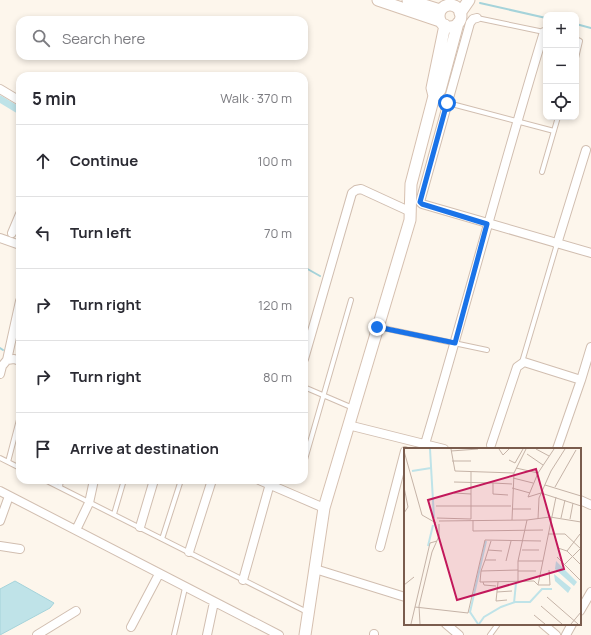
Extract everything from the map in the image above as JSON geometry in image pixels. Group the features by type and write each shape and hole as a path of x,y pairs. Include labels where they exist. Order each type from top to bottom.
{"street":[{"path":"378,0 445,12 456,7 459,18 440,90 434,96"},
{"path":"408,0 445,12 452,26 459,18 469,0"},
{"path":"305,635 324,508 411,212 409,198 411,184 434,96 432,88 445,12"},
{"path":"477,18 473,19 470,23 420,202 422,204 487,224 591,254"},
{"path":"425,444 455,343 487,224 543,38"},
{"path":"0,89 16,99"},
{"path":"557,244 586,150"},
{"path":"308,345 352,193 361,189 411,212"},
{"path":"12,232 16,223"},
{"path":"0,238 16,244"},
{"path":"0,374 2,366 7,360 16,319"},
{"path":"557,448 591,347"},
{"path":"7,360 16,360"},
{"path":"492,445 517,367 522,362 581,380"},
{"path":"348,425 440,448"},
{"path":"406,448 408,440"},
{"path":"380,547 404,454"},
{"path":"76,530 88,503 93,484"},
{"path":"140,527 153,484"},
{"path":"189,552 211,484"},
{"path":"243,580 269,484"},
{"path":"274,484 324,508"},
{"path":"0,491 279,635"},
{"path":"0,521 9,496"},
{"path":"581,500 591,505"},
{"path":"0,546 20,549"},
{"path":"315,569 404,597"},
{"path":"131,627 159,574"},
{"path":"581,609 591,592"},
{"path":"207,635 214,602"},
{"path":"38,635 76,611"},
{"path":"444,635 448,625 459,635"},
{"path":"544,625 556,635"},
{"path":"566,635 571,625"}],"lane":[{"path":"477,18 543,32"},
{"path":"447,103 554,131"},
{"path":"542,172 557,120"},
{"path":"522,362 557,244"},
{"path":"308,450 351,300"},
{"path":"377,327 487,350"},
{"path":"308,389 353,408"},
{"path":"8,462 16,431"},
{"path":"0,458 16,466"},
{"path":"54,484 88,503 114,514 308,613"},
{"path":"114,514 123,484"},
{"path":"162,539 180,484"},
{"path":"174,635 186,588"},
{"path":"490,635 497,625"}],"water":[{"path":"15,581 54,603 50,608 0,635 0,589"}],"waterway":[{"path":"480,3 543,17"},
{"path":"579,25 591,28"},
{"path":"0,99 16,109"},
{"path":"308,269 320,276"}],"route":[{"path":"377,327 455,343 487,224 422,204 420,202 447,103"}]}
